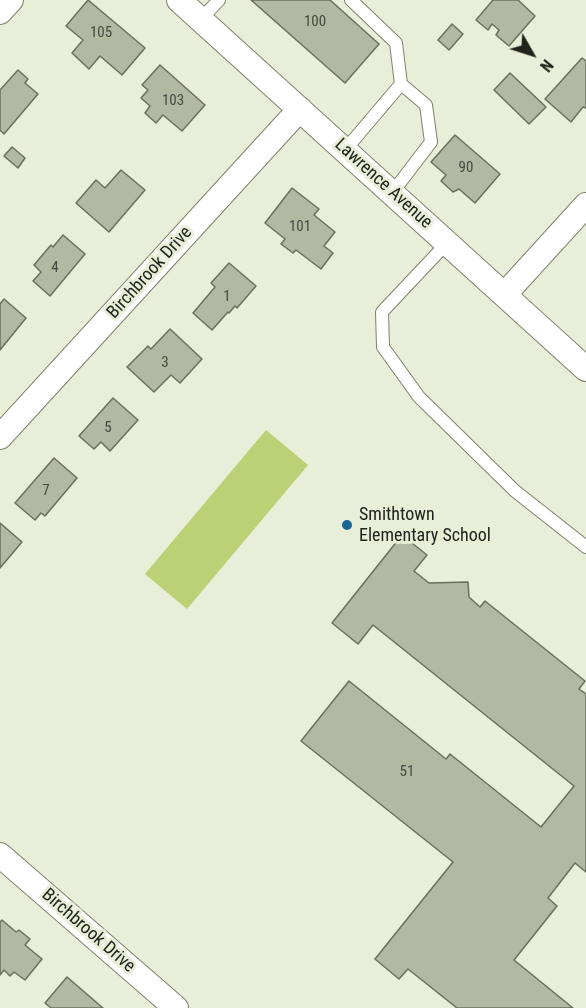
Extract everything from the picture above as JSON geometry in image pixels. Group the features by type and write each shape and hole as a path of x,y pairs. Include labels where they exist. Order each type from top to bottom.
{"street":[{"path":"0,12 11,0"},
{"name":"Lawrence Avenue","path":"179,0 586,369"},
{"name":"Birchbrook Drive","path":"0,437 300,109"},
{"path":"504,295 586,205"},
{"name":"Birchbrook Drive","path":"0,855 176,1008"}],"lane":[{"path":"201,19 219,0"},
{"path":"351,0 396,43 401,84 426,105 431,142 392,193"},
{"path":"345,150 401,84"},
{"path":"447,243 382,312 382,347 419,398 515,491 586,547"}],"green space":[{"path":"266,430 308,465 187,609 145,574"}],"building":[{"path":"88,0 145,48 122,75 100,56 89,69 72,53 83,40 66,26"},
{"path":"251,0 330,0 379,44 345,83"},
{"path":"493,0 518,0 535,16 509,46 496,35 499,30 492,24 488,30 476,20"},
{"path":"452,24 463,34 449,50 438,40"},
{"path":"582,58 586,61 586,108 583,107 571,122 545,99"},
{"path":"160,65 205,105 182,131 163,115 156,123 145,113 150,106 141,98 148,90 142,85"},
{"path":"18,70 28,79 25,83 38,94 4,134 0,130 0,90"},
{"path":"510,73 546,107 529,124 494,90"},
{"path":"455,135 500,174 475,203 459,189 453,192 441,181 446,175 431,162"},
{"path":"12,147 25,158 18,168 4,156"},
{"path":"121,170 145,190 109,232 76,203 96,180 105,188"},
{"path":"292,188 319,209 314,215 335,232 324,246 333,253 321,269 296,250 293,253 281,244 285,239 265,223"},
{"path":"63,235 85,254 50,296 33,281 41,272 34,265"},
{"path":"229,263 256,286 237,308 235,306 228,312 212,330 193,313 215,287 211,283"},
{"path":"4,299 26,318 0,350 0,304"},
{"path":"170,329 202,359 180,383 171,375 154,392 127,367 148,346 151,349"},
{"path":"113,398 138,420 110,451 101,442 94,449 79,436"},
{"path":"54,458 77,478 45,516 41,513 35,520 15,503"},
{"path":"0,523 22,542 0,568"},
{"path":"402,535 427,555 414,571 429,583 468,582 469,597 480,607 485,601 585,681 579,689 586,694 586,872 575,863 548,898 557,906 514,960 573,1008 457,1008 408,969 399,979 375,959 453,862 301,741 349,681 446,759 450,754 541,827 574,786 373,625 358,644 332,623"},
{"path":"2,920 16,932 19,930 30,939 25,945 42,959 25,980 14,972 10,976 4,970 0,975 0,922"},
{"path":"67,977 103,1008 51,1008 45,1003"}],"place":[{"name":"Smithtown Elementary School","path":"347,525"}]}
